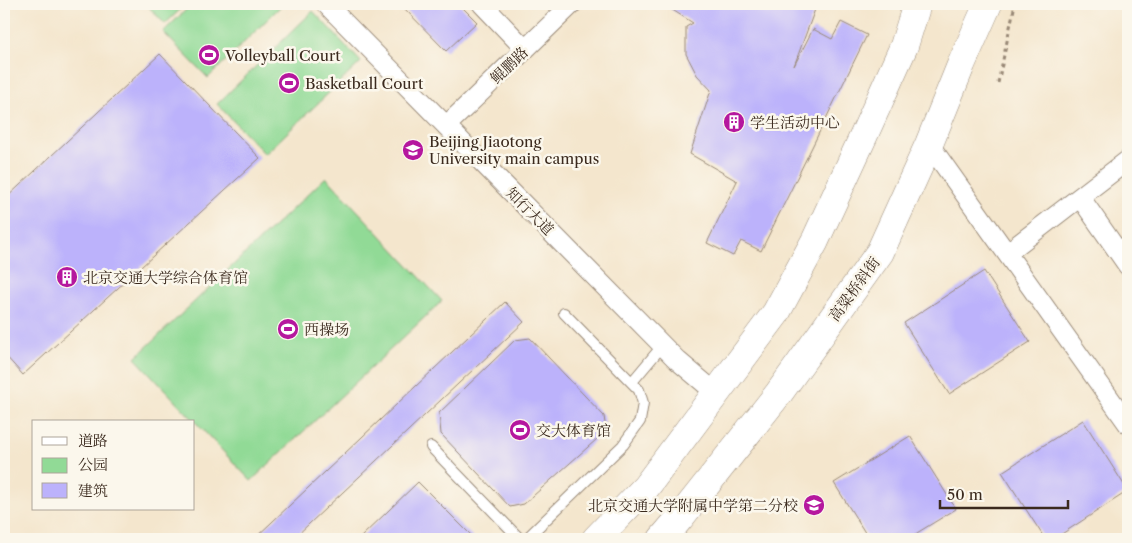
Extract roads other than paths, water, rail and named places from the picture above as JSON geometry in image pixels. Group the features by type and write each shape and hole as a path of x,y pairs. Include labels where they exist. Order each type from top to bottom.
{"main road":[{"path":"904,46 917,4"},
{"path":"596,539 646,488 776,313 816,241 904,46 928,4"},
{"path":"961,65 974,4"},
{"name":"高粱桥斜街","path":"662,539 779,393 880,252 929,144 988,4"}],"street":[{"name":"知行大道","path":"326,4 677,360 716,393"},
{"path":"482,4 526,50"},
{"name":"鲲鹏路","path":"446,126 572,4"},
{"path":"929,144 1128,424"},
{"path":"1007,253 1128,160"},
{"path":"1080,198 1128,266"}],"lane":[{"path":"526,539 623,445 640,421 643,403 639,390 564,313"},
{"path":"632,382 663,345"},
{"path":"431,448 520,539"}],"place":[{"name":"Volleyball Court","path":"209,55"},
{"name":"Basketball Court","path":"289,83"},
{"name":"学生活动中心","path":"734,122"},
{"name":"Beijing Jiaotong University main campus","path":"413,150"},
{"name":"北京交通大学综合体育馆","path":"67,277"},
{"name":"西操场","path":"288,329"},
{"name":"交大体育馆","path":"520,430"},
{"name":"北京交通大学附属中学第二分校","path":"814,505"}]}
